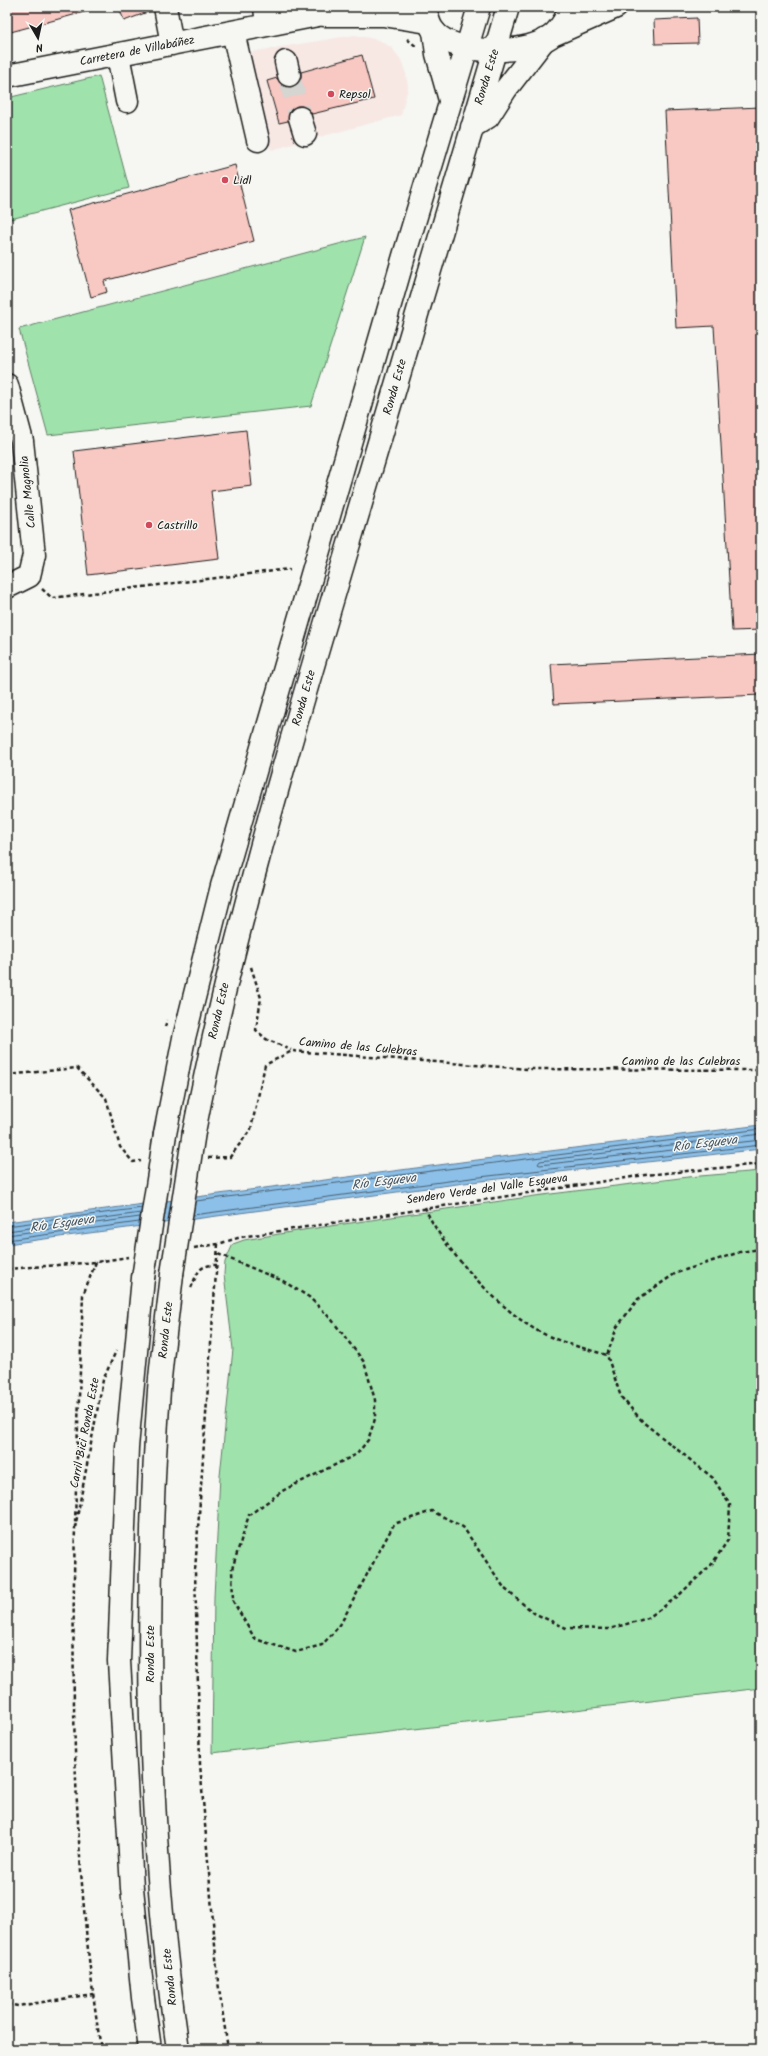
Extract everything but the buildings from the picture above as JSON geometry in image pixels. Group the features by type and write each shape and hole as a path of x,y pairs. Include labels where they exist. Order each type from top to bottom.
{"main road":[{"path":"165,7 172,44"},
{"path":"318,15 341,7"},
{"path":"150,2049 143,1998 132,1888 120,1661 127,1447 143,1278 165,1134 184,1038 222,886 450,100 479,7"},
{"name":"Ronda Este","path":"178,2049 160,1889 154,1788 150,1676 150,1581 159,1388 172,1274 194,1132 210,1050 240,922 287,752 508,7"},
{"path":"472,127 488,117 506,89 549,37 567,18 570,7"},
{"path":"318,15 382,14 429,20 446,40 466,47 495,51 522,49 616,7"},
{"name":"Carretera de Villabáñez","path":"7,76 233,32 266,16 318,15"},
{"path":"429,20 450,100"},
{"path":"233,32 258,140"},
{"path":"118,55 127,101"},
{"name":"Calle Magnolia","path":"7,385 23,448 34,555 29,576"},
{"path":"7,587 29,576"}],"path":[{"path":"29,576 52,598 290,569"},
{"path":"250,963 261,998 256,1030 266,1039 292,1051"},
{"name":"Camino de las Culebras","path":"200,1158 230,1157 251,1129 266,1064 292,1051 528,1069 761,1070"},
{"path":"7,1075 77,1068 106,1098 120,1147 133,1162 148,1161"},
{"name":"Sendero Verde del Valle Esgueva","path":"218,1254 218,1244 241,1236 425,1207 645,1175 761,1164"},
{"path":"425,1207 446,1242 468,1269 511,1312 536,1330 568,1344 607,1355"},
{"path":"228,2049 218,1982 200,1764 195,1571 218,1254 277,1278 309,1297 332,1320 364,1362 375,1400 374,1419 368,1440 358,1454 284,1490 249,1515 232,1569 233,1601 255,1639 296,1652 322,1645 340,1626 394,1524 432,1511 463,1527 505,1589 534,1613 566,1628 609,1629 648,1618 677,1597 712,1564 728,1540 730,1505 713,1478 644,1423 621,1397 607,1355 617,1327 638,1299 676,1273 740,1252 761,1249"},
{"path":"7,1269 96,1262 83,1295 74,1537 75,1783 93,1994 101,2049"},
{"path":"189,1290 199,1269 206,1265 218,1265"},
{"name":"Carril Bici Ronda Este","path":"74,1537 103,1380 117,1348"},
{"path":"7,2004 18,2006 93,1994"}],"shaded area":[{"name":"Repsol","path":"355,35 379,40 392,48 401,60 406,74 408,87 401,115 271,150 245,53"}],"green space":[{"path":"99,76 129,188 7,220 7,98"},
{"path":"365,237 311,406 48,435 19,329"},
{"path":"761,1171 761,1688 212,1753 214,1597 220,1476 233,1349 224,1274 225,1262 233,1244 244,1240 303,1230 535,1196 688,1177"}],"water":[{"name":"Río Esgueva","path":"761,1125 761,1149 472,1182 7,1244 7,1222 469,1161"}],"tunnel":[{"path":"289,75 300,118"}],"place":[{"name":"Repsol","path":"331,94"},
{"name":"Lidl","path":"225,180"},
{"name":"Castrillo","path":"149,525"}]}
